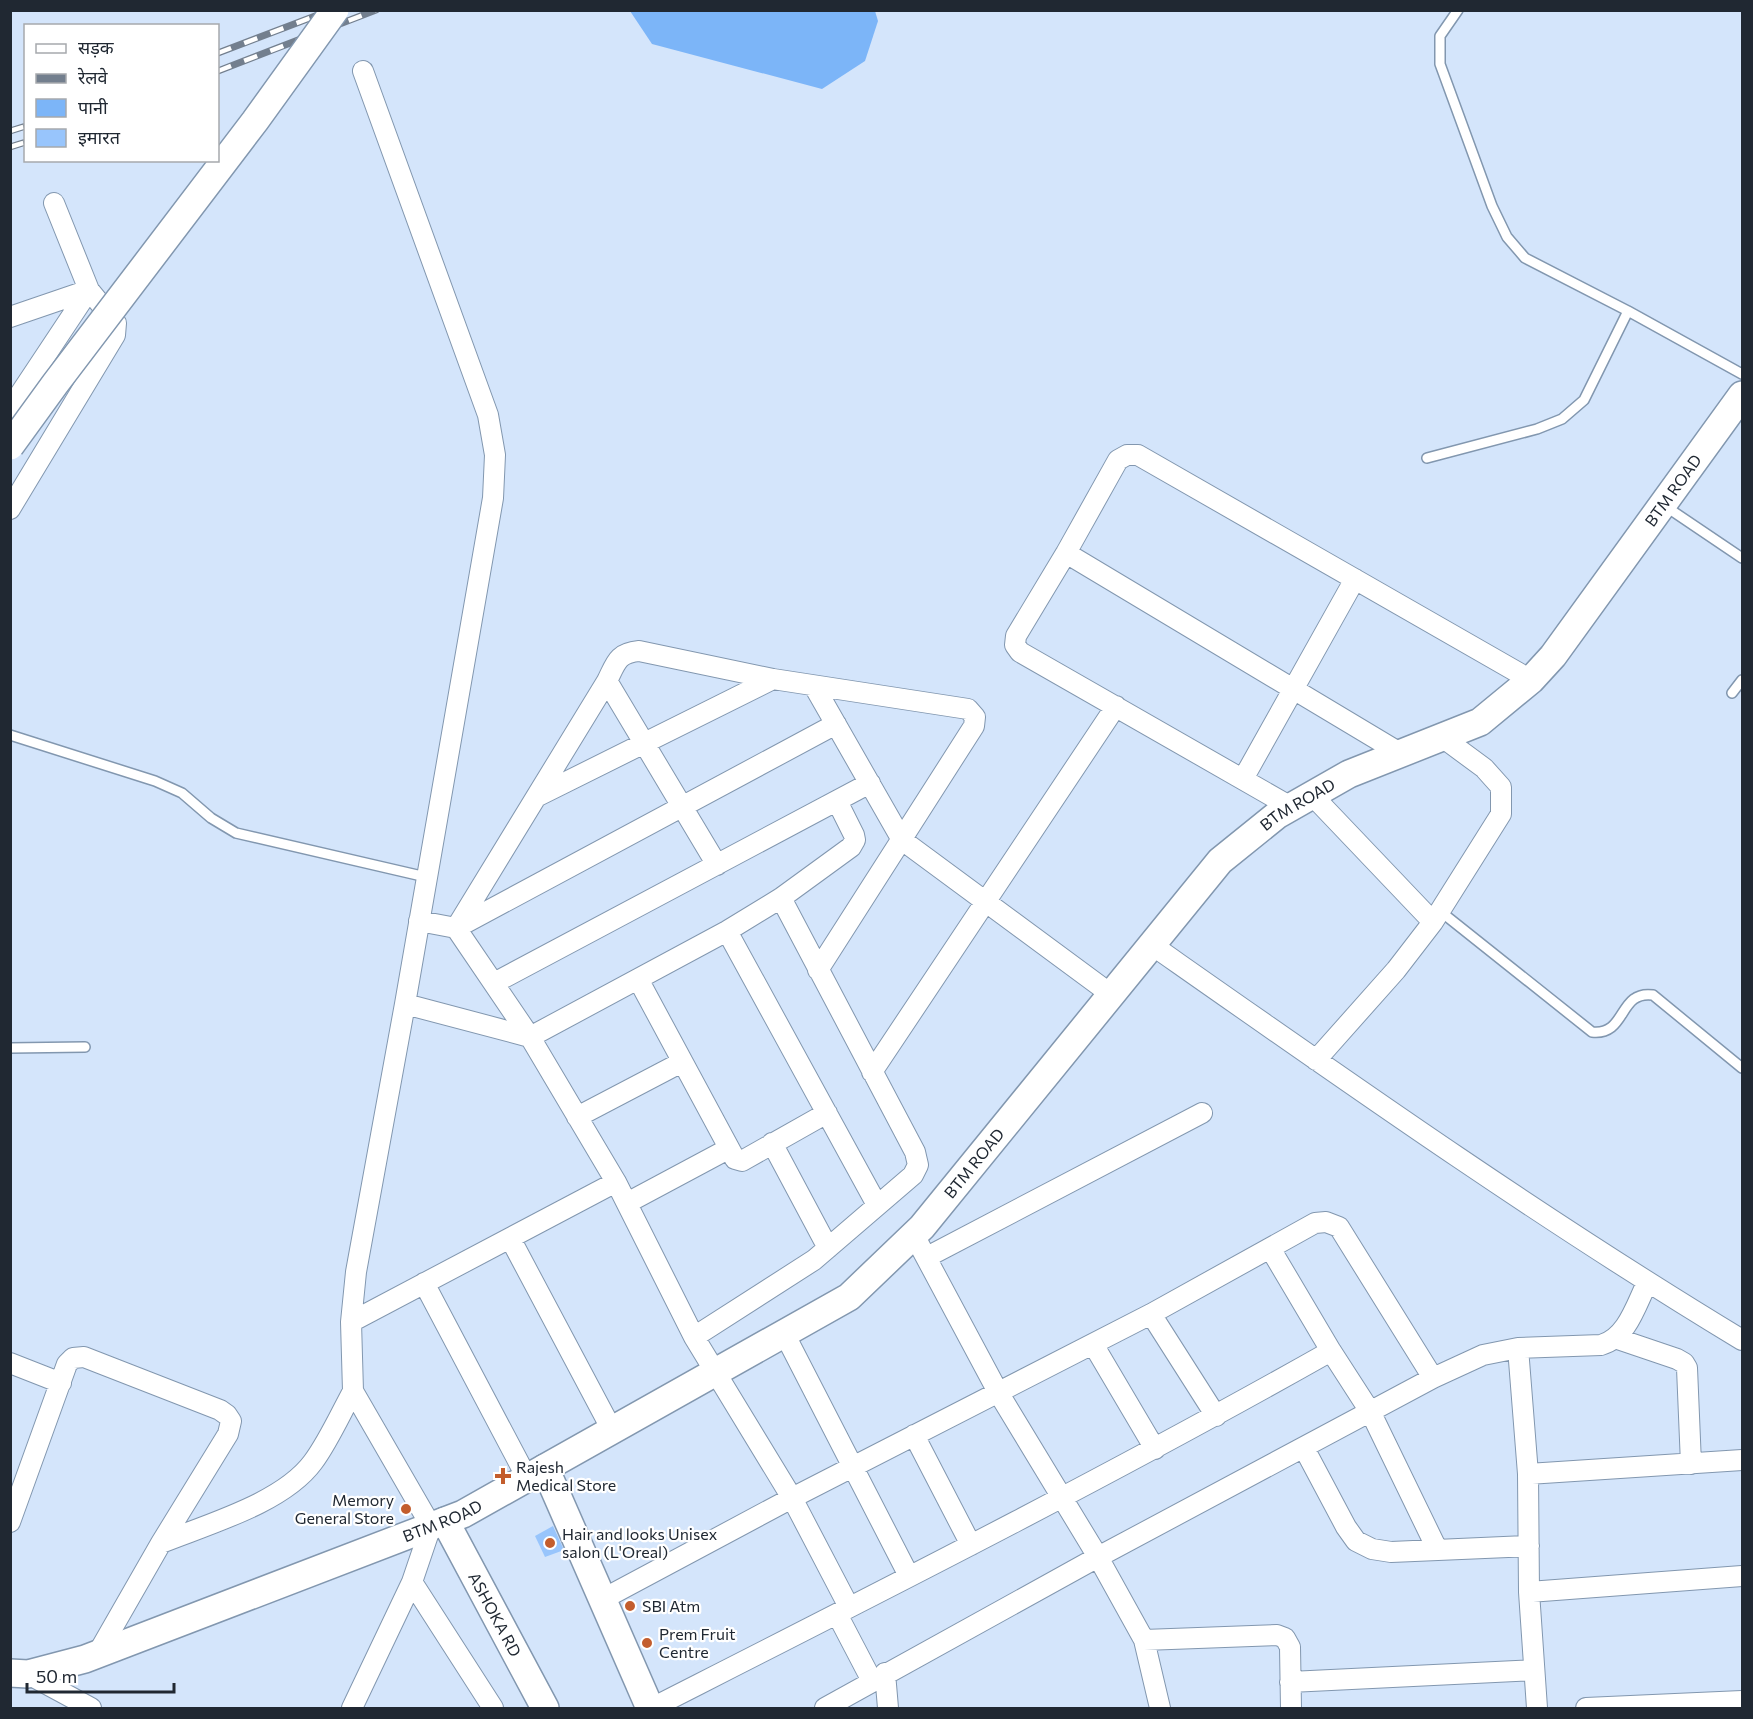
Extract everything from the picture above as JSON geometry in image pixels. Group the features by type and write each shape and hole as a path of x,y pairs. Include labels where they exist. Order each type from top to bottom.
{"street":[{"path":"10,446 255,122 335,10"},
{"path":"356,1706 438,1524 353,1390 351,1322 356,1272 493,498 495,455 488,415 363,71"},
{"path":"10,509 115,335 116,323 89,290 54,203"},
{"path":"10,317 89,290"},
{"path":"10,409 89,290"},
{"name":"BTM ROAD","path":"19,1674 98,1653 463,1514 849,1297 920,1246 922,1227 1220,861 1277,815 1349,774 1480,722 1532,680 1553,656 1743,395"},
{"path":"1437,917 1302,801 1243,779 1020,652 1016,645 1016,636 1118,460 1127,455 1138,455 1532,680"},
{"path":"1066,553 1400,753"},
{"path":"1243,779 1355,579"},
{"path":"456,928 608,681 619,658 626,652 639,651 773,679 968,709 975,717 974,726 818,970"},
{"path":"536,797 773,679"},
{"path":"608,681 717,865"},
{"path":"814,686 902,840 1112,995"},
{"path":"872,1072 1116,706"},
{"path":"419,921 456,928 836,724"},
{"path":"1316,1060 1396,970 1437,917 1501,814 1501,787 1484,768 1442,737"},
{"path":"494,983 870,783"},
{"path":"405,1004 530,1037 728,931 781,898 854,843 854,835 837,801"},
{"path":"694,1337 814,1260 913,1175 918,1165 915,1152 781,898"},
{"path":"456,928 530,1037 616,1182 694,1337 792,1498 843,1610 878,1677 888,1708"},
{"path":"728,931 877,1205"},
{"path":"1152,945 1316,1060 1647,1283 1743,1340"},
{"path":"638,979 735,1159 742,1161 827,1113"},
{"path":"577,1117 682,1062"},
{"path":"1160,1708 1144,1640 1098,1557 998,1392 920,1246 1202,1113"},
{"path":"772,1143 828,1248"},
{"path":"627,1203 728,1149"},
{"path":"351,1322 616,1182"},
{"path":"603,1599 792,1498 1151,1314 1315,1223 1326,1222 1339,1227 1433,1378"},
{"path":"510,1238 612,1430"},
{"path":"1270,1248 1371,1413 1437,1549"},
{"path":"825,1708 1098,1557 1433,1378 1483,1355 1518,1348 1601,1345 1611,1342 1621,1334 1647,1283"},
{"path":"424,1284 536,1473 603,1599 651,1708 1155,1449 1331,1351"},
{"path":"1151,1314 1216,1416"},
{"path":"784,1334 909,1576"},
{"path":"1616,1338 1677,1359 1687,1368 1691,1464"},
{"path":"1092,1344 1155,1449"},
{"path":"1518,1348 1528,1474 1529,1592 1537,1708"},
{"path":"10,1522 67,1364 73,1358 84,1357 220,1410 227,1415 231,1421 228,1434 161,1543 98,1653"},
{"path":"10,1364 61,1383"},
{"path":"161,1543 264,1501 290,1486 313,1462 353,1390"},
{"path":"914,1436 971,1545"},
{"path":"1304,1448 1346,1527 1356,1541 1372,1549 1391,1552 1529,1546"},
{"path":"1528,1474 1743,1460"},
{"name":"ASHOKA RD","path":"438,1524 545,1708"},
{"path":"1529,1592 1743,1576"},
{"path":"412,1582 493,1708"},
{"path":"1144,1640 1277,1635 1285,1638 1290,1647 1291,1708"},
{"path":"1290,1682 1534,1670"},
{"path":"19,1674 91,1708"},
{"path":"1586,1708 1743,1701"}],"lane":[{"path":"1458,10 1440,36 1440,64 1492,206 1507,237 1525,258 1743,374"},
{"path":"1427,458 1537,429 1562,419 1584,400 1628,312"},
{"path":"1663,504 1741,553"},
{"path":"1732,693 1743,680"},
{"path":"10,735 155,781 182,793 211,818 236,833 426,877"},
{"path":"1437,917 1592,1032 1603,1034 1611,1029 1634,997 1645,994 1653,995 1743,1068"},
{"path":"10,1048 85,1047"}],"water":[{"path":"630,11 875,11 878,21 865,61 822,89 652,44"}],"building":[{"name":"Hair and looks Unisex salon (L'Oreal)","path":"553,1526 564,1550 545,1557 535,1536"}],"railway":[{"path":"219,53 331,10"},
{"path":"219,71 376,10"},
{"path":"10,131 24,127"},
{"path":"10,147 24,143"}],"place":[{"name":"Rajesh Medical Store","path":"503,1476"},
{"name":"Memory General Store","path":"406,1509"},
{"name":"Hair and looks Unisex salon (L'Oreal)","path":"550,1543"},
{"name":"SBI Atm","path":"630,1606"},
{"name":"Prem Fruit Centre","path":"647,1643"}]}
